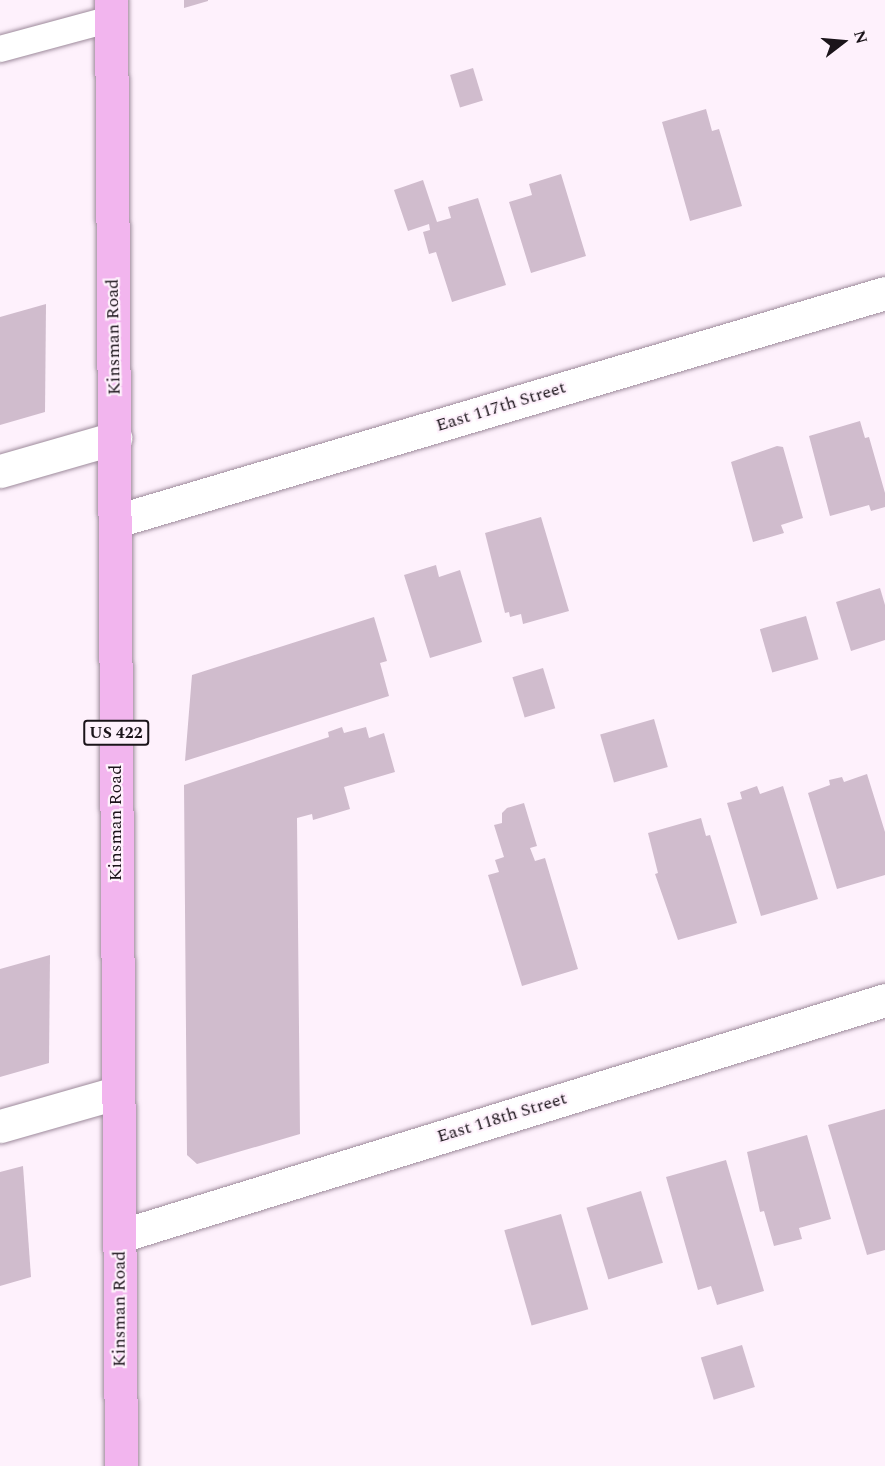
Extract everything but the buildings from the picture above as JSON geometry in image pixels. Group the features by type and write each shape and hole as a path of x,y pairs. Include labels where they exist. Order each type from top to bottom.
{"main road":[{"name":"Kinsman Road","path":"111,10 116,438 116,1093 120,1236 121,1466"}],"street":[{"name":"East 117th Street","path":"116,521 885,293"},
{"path":"0,471 116,438"},
{"name":"East 118th Street","path":"120,1236 885,1000"},
{"path":"0,1126 116,1093"}],"lane":[{"path":"0,49 111,10"}]}
